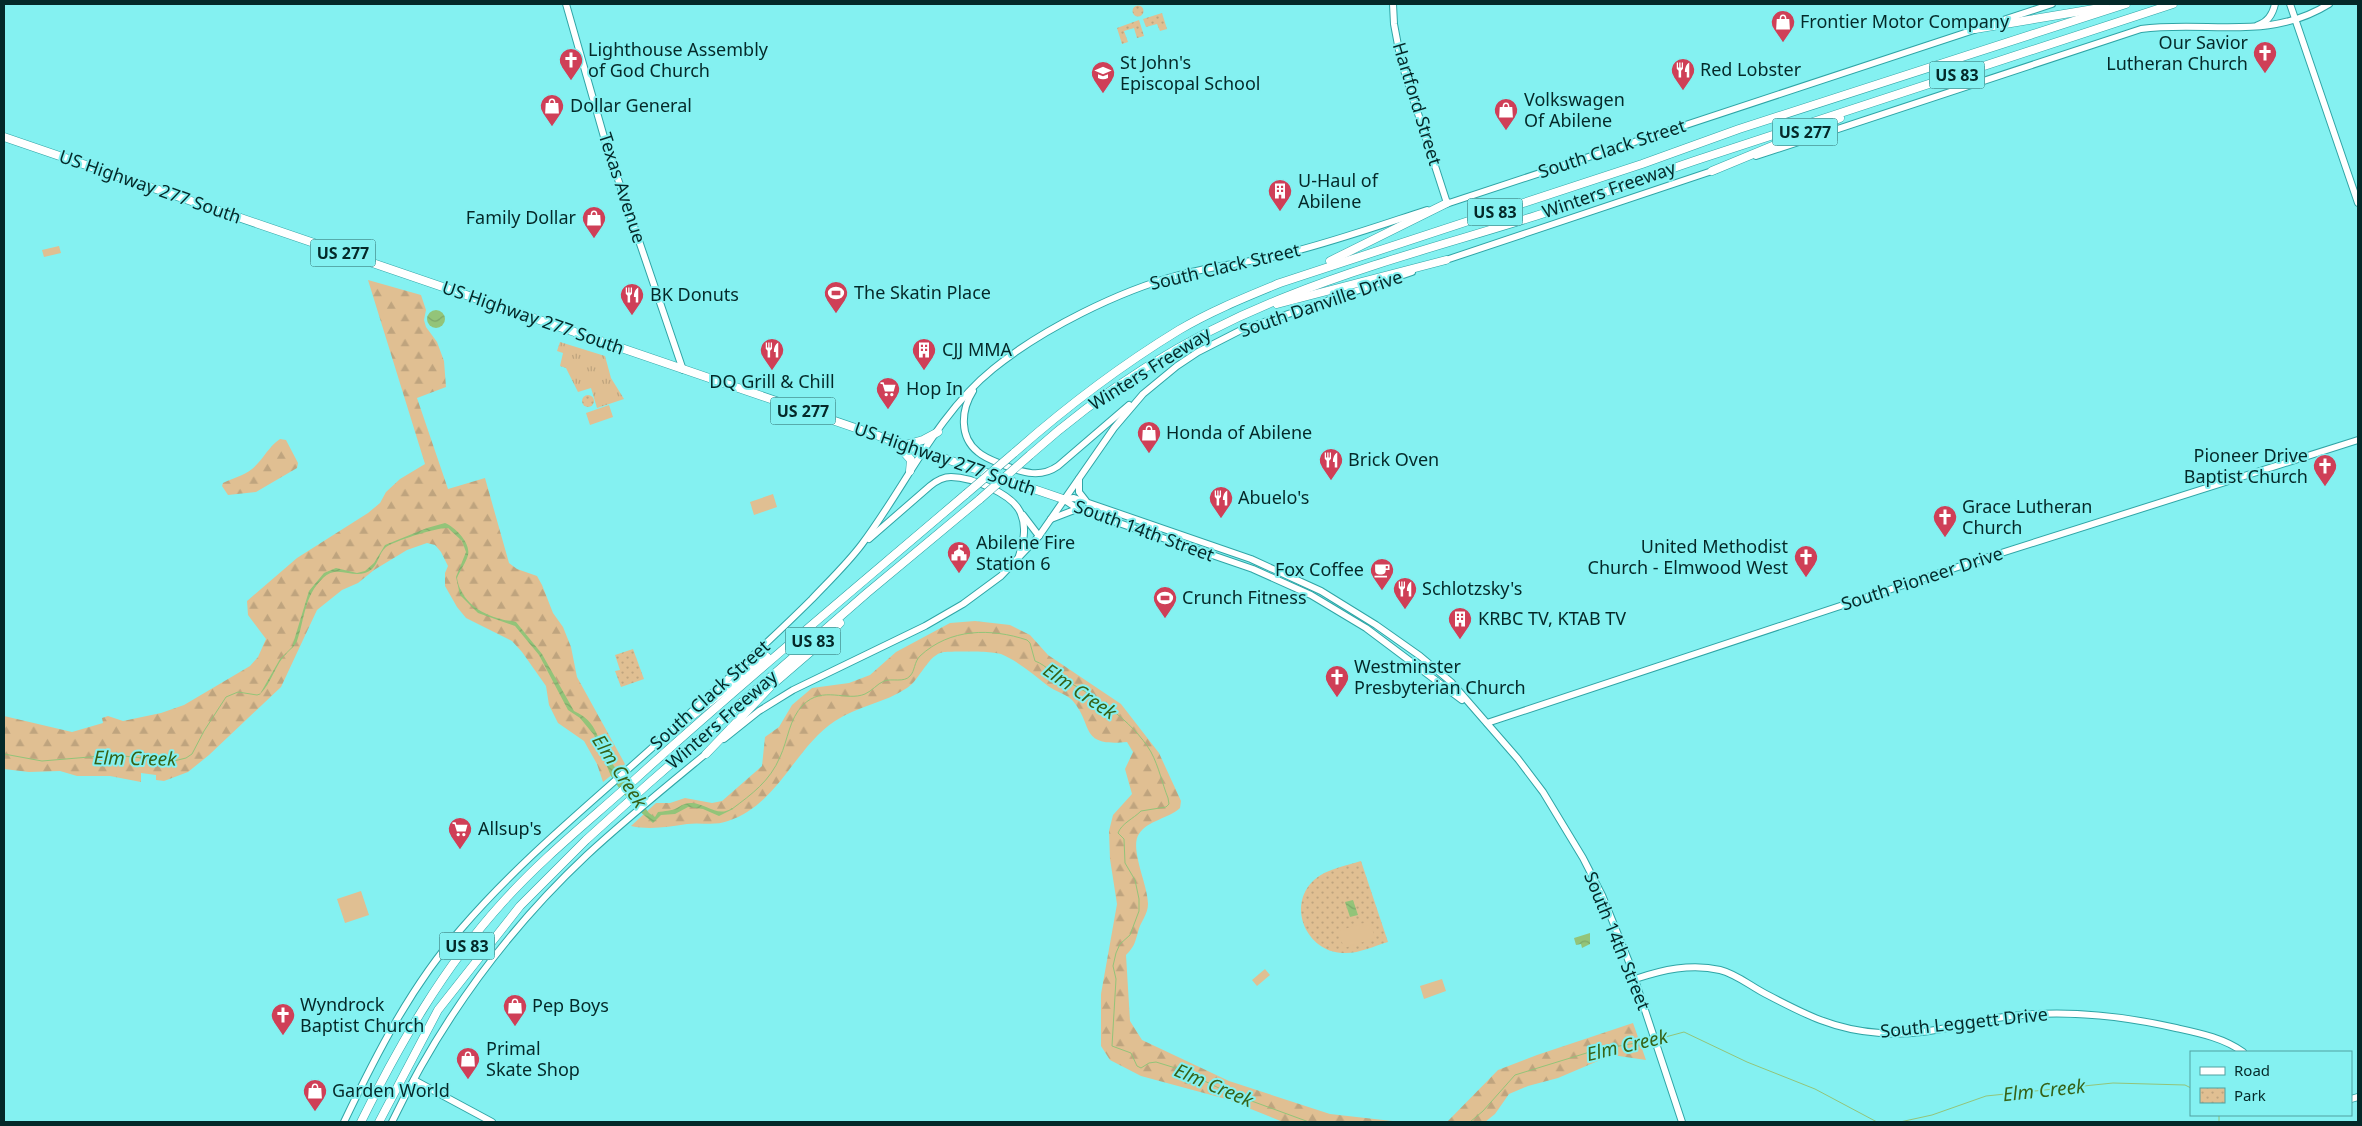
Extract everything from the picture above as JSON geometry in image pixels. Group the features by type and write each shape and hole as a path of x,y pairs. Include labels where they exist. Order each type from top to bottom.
{"highway":[{"name":"US 277","path":"1975,29 2118,4"},
{"name":"Winters Freeway","path":"361,1122 393,1056 461,953 501,904 547,857 700,720 835,603 1056,416 1097,384 1180,329 1271,286 1642,164 1739,129 2126,4"},
{"name":"Winters Freeway","path":"380,1122 438,1010 520,906 586,840 648,784 867,593 1066,424 1104,395 1191,341 1251,312 1324,282 1548,212 2172,4"},
{"name":"US 277","path":"1712,171 1899,94"},
{"name":"US Highway 277 South","path":"4,137 1063,499"},
{"path":"1271,286 1344,255 1447,203"},
{"path":"1251,312 1446,260"},
{"path":"904,445 921,441 938,432"},
{"path":"895,442 911,460 910,472"},
{"path":"706,754 772,685 823,641 867,593"},
{"path":"662,739 835,603"}],"main road":[{"name":"Texas Avenue","path":"566,4 606,144 683,370"},
{"name":"Hartford Street","path":"1394,4 1394,24 1401,61 1447,203"},
{"name":"South Clack Street","path":"344,1122 372,1062 390,1032 410,999 459,931 509,876 792,619 844,566 862,544 924,451 965,396 1006,358 1071,319 1137,288 1181,274 1278,255 1345,237 2052,4"},
{"path":"2245,28 2262,24 2273,13 2275,4"},
{"path":"2290,4 2358,203"},
{"name":"South Danville Drive","path":"392,1122 450,1017 489,964 563,879 658,794 759,711 793,690 925,626 963,604 1001,576 1039,536 1114,428 1142,394 1198,352 1241,330 1712,171 2136,31 2162,27 2261,27 2295,19 2329,4"},
{"path":"978,382 965,403 964,426 970,443 976,451 986,458 1024,473 1034,474 1052,470 1058,466 1142,394"},
{"name":"South Pioneer Drive","path":"1487,724 1976,561 2358,440"},
{"path":"862,544 930,486 938,480 950,476 986,486 1002,494 1014,503 1039,536"},
{"path":"1079,477 1079,492 1089,503"},
{"name":"South 14th Street","path":"1063,499 1074,498 1251,559 1321,591 1376,625 1420,656 1451,682 1543,792 1574,840 1602,895 1635,979 1682,1122"},
{"name":"South 14th Street","path":"1063,499 1078,509 1253,570 1311,595 1366,628 1468,704"},
{"path":"1050,519 1078,509"},
{"path":"1018,560 1024,536 1021,513"},
{"path":"1442,685 1451,682"},
{"name":"South Leggett Drive","path":"1635,979 1688,967 1721,970 1808,1017 1842,1028 1863,1032 1900,1033 2020,1015 2080,1014 2133,1018 2222,1040 2241,1051"},
{"path":"414,1080 492,1122"}],"green space":[{"path":"1138,5 1144,11 1138,17 1132,11"},
{"path":"1162,13 1167,29 1160,31 1157,24 1146,27 1143,19"},
{"path":"1139,20 1144,36 1137,38 1134,28 1124,31 1128,42 1122,44 1117,28"},
{"path":"59,246 61,253 44,257 42,250"},
{"path":"368,280 421,295 426,310 424,320 426,327 437,342 444,361 446,387 417,398 448,489 485,478 509,563 517,569 537,576 553,613 563,627 571,647 577,677 625,764 603,782 597,764 584,741 558,723 549,705 546,686 522,652 512,641 466,618 457,607 445,586 445,573 448,566 435,545 427,543 407,550 374,570 358,583 342,590 317,610 281,687 209,755 188,772 164,781 156,780 156,775 141,773 141,782 110,776 77,776 60,771 29,772 4,769 4,716 72,732 103,723 102,718 108,716 123,721 161,713 184,705 250,666 258,657 266,639 248,615 247,601 297,558 368,513 380,503 386,492 400,479 425,464"},
{"path":"560,342 605,356 611,378 624,399 597,408 591,388 578,392 566,368 560,366 563,353 557,351"},
{"path":"586,395 590,395 594,401 590,407 586,407 582,403 582,399"},
{"path":"609,405 613,417 590,425 586,413"},
{"path":"280,439 286,440 298,463 297,468 256,492 228,495 222,486 223,483 252,469"},
{"path":"773,494 777,507 754,515 750,502"},
{"path":"975,621 1010,625 1030,635 1048,655 1121,704 1159,753 1181,801 1180,808 1143,829 1137,840 1137,857 1147,896 1148,908 1134,945 1126,955 1130,1021 1142,1040 1229,1081 1330,1114 1401,1122 1283,1122 1226,1099 1141,1076 1110,1060 1101,1046 1101,994 1117,904 1110,859 1109,831 1113,815 1132,794 1125,769 1133,752 1127,742 1111,743 1094,737 1089,732 1083,717 1071,699 1051,688 1020,664 1001,654 965,651 944,652 933,657 907,688 844,716 821,732 760,802 745,813 728,821 652,828 631,826 656,803 670,803 685,798 712,803 722,801 762,766 765,737 779,727 792,705 812,688 849,683 870,675 896,652 950,623"},
{"path":"633,649 644,679 621,687 615,671 620,670 615,655"},
{"path":"1361,861 1388,942 1354,952 1330,951 1319,945 1304,926 1301,914 1302,902 1306,891 1319,876 1330,870"},
{"path":"361,891 369,915 345,923 337,899"},
{"path":"1370,921 1375,938 1344,948 1338,931"},
{"path":"1265,969 1270,975 1257,986 1252,980"},
{"path":"1442,979 1446,991 1424,999 1420,986"},
{"path":"1633,1023 1646,1060 1612,1055 1558,1078 1528,1086 1509,1094 1495,1114 1485,1122 1447,1122 1498,1070"}],"water":[{"path":"436,310 442,313 445,319 442,325 436,328 430,325 427,319 430,313"},
{"path":"445,523 461,536 468,550 467,558 457,578 462,593 472,605 486,614 516,622 542,654 574,711 582,715 593,726 609,759 649,813 655,817 658,812 673,810 690,803 722,812 733,809 719,816 703,809 688,807 675,814 661,815 653,823 637,809 611,776 594,735 580,718 568,710 539,655 515,626 478,613 460,595 456,577 466,552 462,541 448,528 426,532 391,544 384,549 374,567 366,573 353,574 335,572 323,578 312,592 296,643 279,662 268,684 260,694 280,659 292,647 309,591 324,573 336,568 357,573 365,571 374,563 385,545 427,528"},
{"path":"1353,900 1358,915 1350,917 1345,902"},
{"path":"1590,933 1590,944 1582,948 1581,944 1576,945 1574,938"}],"waterway":[{"name":"Elm Creek","path":"732,809 766,780 776,766 798,711 811,699 826,695 858,696 868,693 884,681 907,678 912,674 920,656 944,640 958,635 985,632 1027,640 1030,643 1035,661 1098,700 1134,729 1151,752 1168,798 1169,804 1166,807 1141,811 1125,824 1118,833 1124,839 1125,863 1135,880 1139,899 1139,911 1130,935 1120,944 1113,966 1116,979 1112,1046 1131,1053 1137,1066 1141,1068 1149,1063 1156,1062 1182,1070 1227,1092 1309,1122"},
{"name":"Elm Creek","path":"4,754 42,761 113,755 174,761 186,758 192,754 226,697 238,692 260,694"},
{"name":"Elm Creek","path":"1658,1039 1684,1032 1747,1062 1815,1089 1877,1122"},
{"name":"Elm Creek","path":"1470,1122 1483,1111 1515,1075 1593,1051 1651,1040"},
{"name":"Elm Creek","path":"1900,1122 1932,1115 1986,1096 2113,1083 2185,1085 2190,1088"},
{"name":"Elm Creek","path":"2219,1116 2219,1122"}],"place":[{"name":"Frontier Motor Company","path":"1783,43"},
{"name":"Our Savior Lutheran Church","path":"2265,74"},
{"name":"Lighthouse Assembly of God Church","path":"571,81"},
{"name":"Red Lobster","path":"1683,91"},
{"name":"St John's Episcopal School","path":"1103,94"},
{"name":"Dollar General","path":"552,127"},
{"name":"Volkswagen Of Abilene","path":"1506,131"},
{"name":"U-Haul of Abilene","path":"1280,212"},
{"name":"Family Dollar","path":"594,239"},
{"name":"The Skatin Place","path":"836,314"},
{"name":"BK Donuts","path":"632,316"},
{"name":"DQ Grill & Chill","path":"772,371"},
{"name":"CJJ MMA","path":"924,371"},
{"name":"Hop In","path":"888,410"},
{"name":"Honda of Abilene","path":"1149,454"},
{"name":"Brick Oven","path":"1331,481"},
{"name":"Pioneer Drive Baptist Church","path":"2325,487"},
{"name":"Abuelo's","path":"1221,519"},
{"name":"Grace Lutheran Church","path":"1945,538"},
{"name":"Abilene Fire Station 6","path":"959,574"},
{"name":"United Methodist Church - Elmwood West","path":"1806,578"},
{"name":"Fox Coffee","path":"1382,591"},
{"name":"Schlotzsky's","path":"1405,610"},
{"name":"Crunch Fitness","path":"1165,619"},
{"name":"KRBC TV, KTAB TV","path":"1460,640"},
{"name":"Westminster Presbyterian Church","path":"1337,698"},
{"name":"Allsup's","path":"460,850"},
{"name":"Pep Boys","path":"515,1027"},
{"name":"Wyndrock Baptist Church","path":"283,1036"},
{"name":"Primal Skate Shop","path":"468,1080"},
{"name":"Garden World","path":"315,1112"}]}
